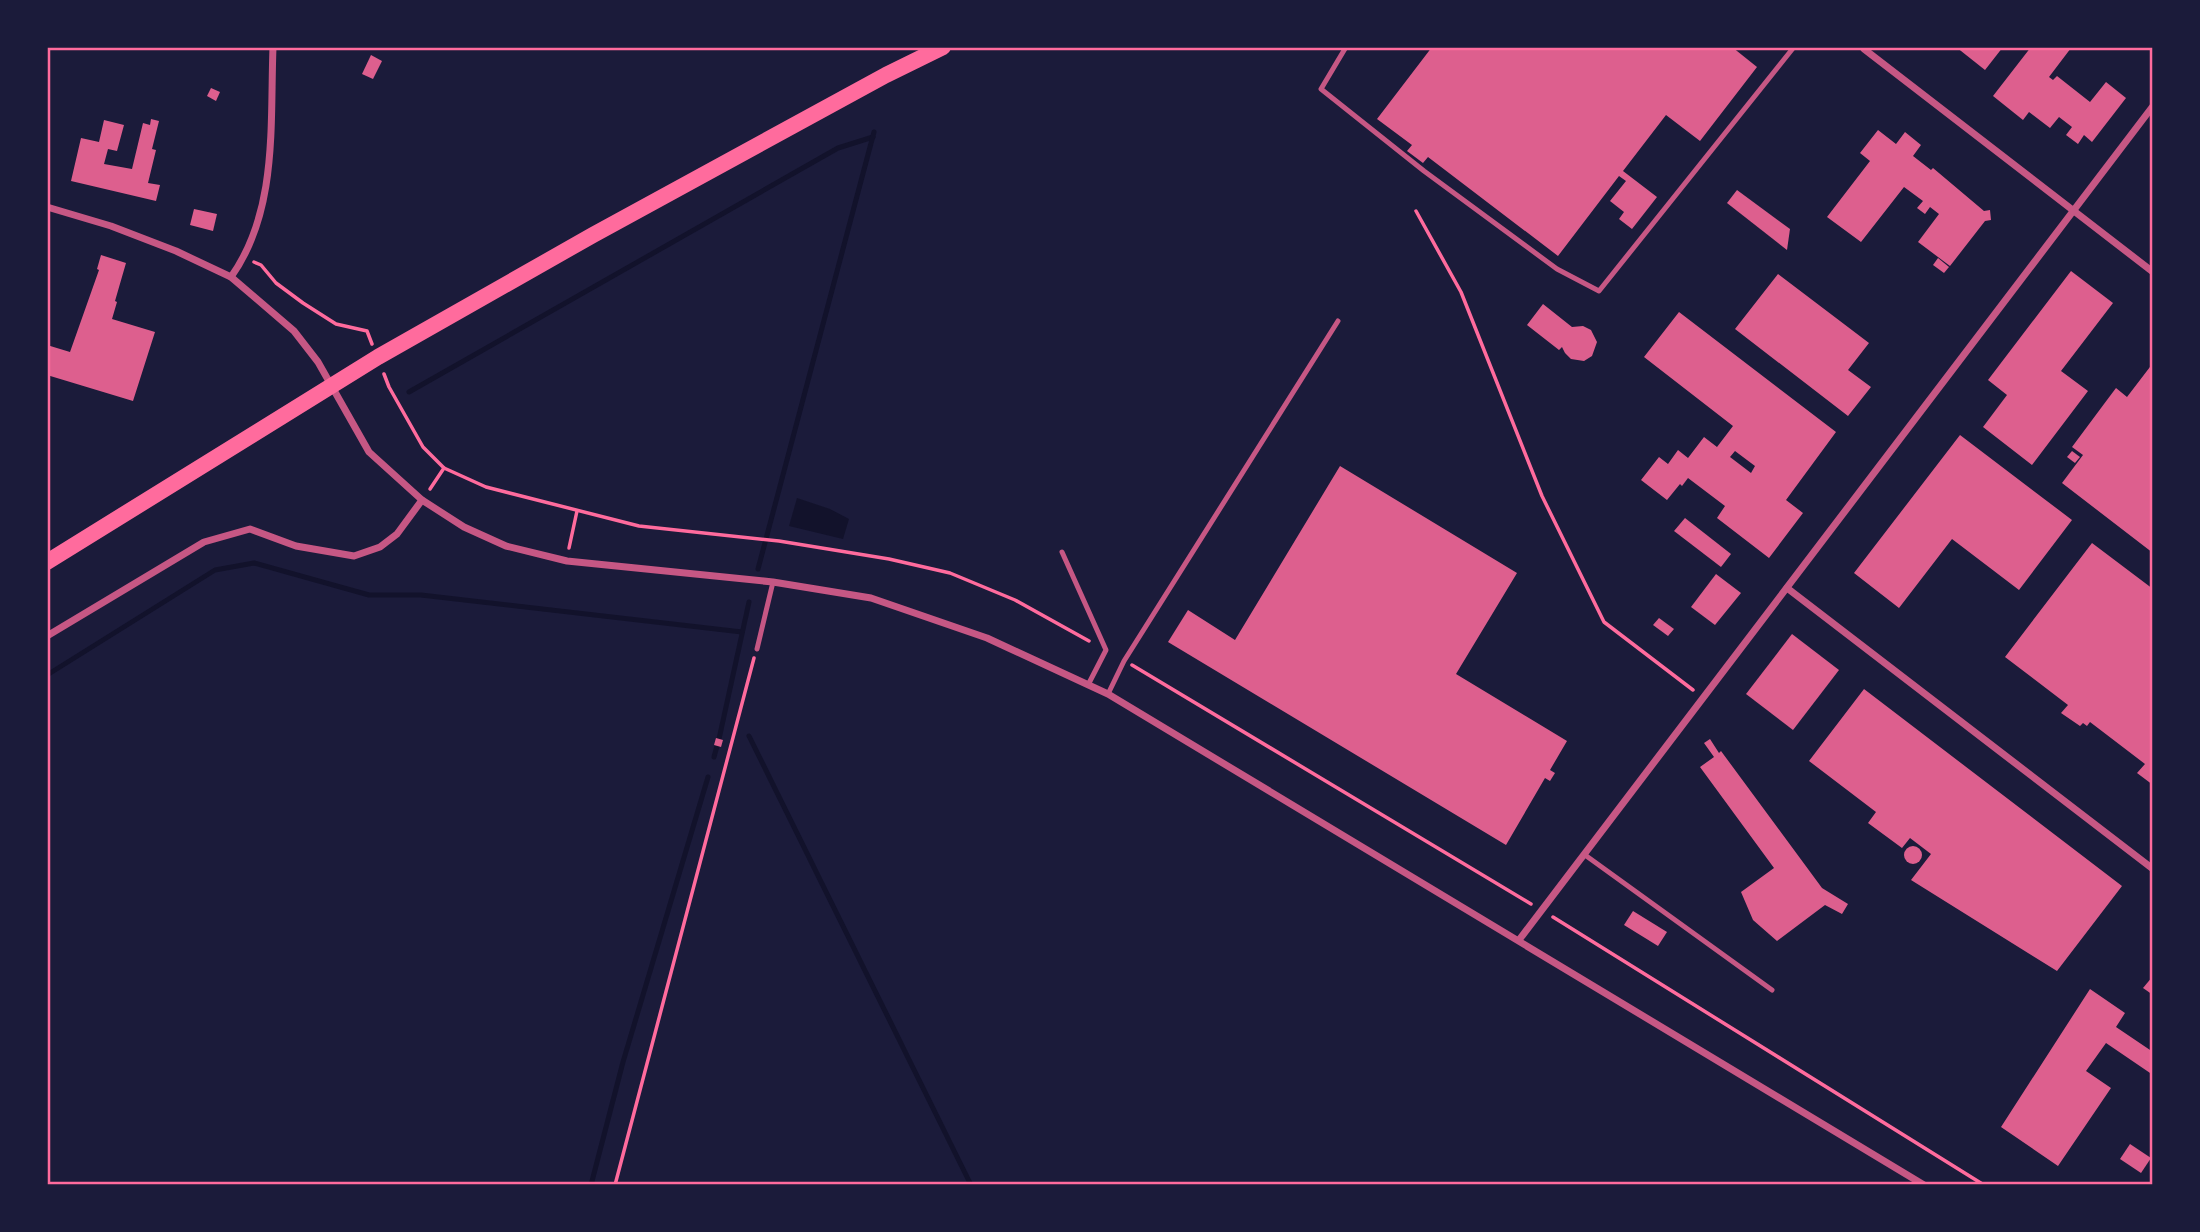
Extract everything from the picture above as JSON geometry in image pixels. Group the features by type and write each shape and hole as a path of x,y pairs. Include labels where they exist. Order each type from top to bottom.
{"main road":[{"path":"47,562 331,385 593,235 886,75 943,47"}],"street":[{"path":"232,277 245,258 260,220 268,173 273,47"},
{"path":"1862,48 2153,272"},
{"path":"1520,940 2153,106"},
{"path":"47,207 111,226 232,277 294,331 318,362 369,452 422,500 464,527 506,546 567,561 773,582 871,598 987,638 1108,694 1924,1185"},
{"path":"47,636 204,542 250,529 296,546 354,556 380,547 397,534 422,500"},
{"path":"1787,588 2153,869"}],"lane":[{"path":"1346,47 1321,89 1557,269 1599,291 1794,47"},
{"path":"1108,694 1124,661 1338,321"},
{"path":"1062,552 1106,650 1088,685"},
{"path":"757,649 773,582"},
{"path":"1585,855 1772,989"}],"path":[{"path":"1416,211 1461,292 1542,496 1604,622 1703,698"},
{"path":"422,500 444,468 486,487 639,526 779,541 889,559 950,573 1015,600 1106,650"},
{"path":"567,561 577,511"},
{"path":"615,1185 757,649"},
{"path":"1124,661 1542,911 1984,1185"}],"shaded area":[{"path":"797,498 830,509 849,519 843,539 789,526"}],"building":[{"path":"1432,47 1732,47 1757,67 1700,141 1666,115 1623,171 1657,197 1632,229 1619,219 1624,212 1610,201 1626,181 1619,176 1558,256 1428,157 1423,163 1407,151 1412,145 1377,119"},
{"path":"1956,47 2003,47 1985,70"},
{"path":"2031,47 2071,48 2049,77 2053,80 2057,76 2090,102 2106,82 2126,98 2092,142 2084,135 2078,144 2066,135 2072,127 2059,117 2050,128 2029,112 2023,120 1993,96"},
{"path":"371,55 382,61 373,79 362,74"},
{"path":"211,88 220,92 216,101 207,96"},
{"path":"151,119 159,121 152,149 156,150 148,183 160,185 156,201 71,181 81,138 99,142 104,120 124,125 117,151 108,149 104,164 132,169 143,123 150,125"},
{"path":"1878,130 1896,144 1905,132 1921,145 1913,156 1931,170 1933,168 1984,211 1990,210 1991,220 1985,221 1950,266 1918,242 1939,214 1930,207 1925,214 1917,208 1923,201 1904,187 1861,242 1827,217 1870,161 1860,153"},
{"path":"1737,190 1790,229 1787,250 1727,203"},
{"path":"194,209 217,214 213,231 190,225"},
{"path":"101,255 126,263 112,319 155,332 133,401 47,375 47,345 70,352 99,270 97,269"},
{"path":"1938,258 1949,267 1944,273 1933,265"},
{"path":"2071,271 2113,303 2061,371 2088,391 2032,465 1983,427 2007,395 1988,380"},
{"path":"1778,274 1869,343 1848,370 1871,387 1848,416 1735,329"},
{"path":"1543,304 1572,327 1583,326 1591,330 1597,342 1592,356 1584,361 1571,359 1562,347 1559,350 1527,325"},
{"path":"1679,312 1836,432 1786,500 1803,513 1769,558 1717,518 1725,506 1688,478 1667,500 1641,480 1659,457 1668,464 1678,450 1688,458 1704,437 1717,447 1733,426 1644,357","holes":["1735,451 1755,466 1751,473 1730,457"]},
{"path":"2153,363 2153,553 2062,483 2083,455 2072,447 2116,388 2127,397"},
{"path":"1960,435 2072,520 2019,590 1952,539 1899,608 1854,573"},
{"path":"2072,451 2080,457 2075,463 2067,457"},
{"path":"1340,466 1517,573 1456,674 1567,741 1550,770 1555,773 1550,781 1545,778 1506,845 1168,642 1188,610 1235,640"},
{"path":"1685,518 1731,554 1721,567 1674,531"},
{"path":"2092,543 2153,589 2153,785 2137,773 2145,764 2090,722 2087,726 2083,723 2080,726 2061,713 2068,705 2005,657"},
{"path":"1716,574 1741,593 1715,625 1691,607"},
{"path":"1659,618 1674,629 1668,636 1653,625"},
{"path":"1792,634 1839,670 1793,730 1746,694"},
{"path":"1864,689 2122,886 2057,971 1911,880 1931,854 1910,838 1902,848 1868,823 1876,812 1809,761"},
{"path":"716,738 723,740 721,747 714,745"},
{"path":"1710,739 1822,888 1848,904 1842,914 1825,905 1777,941 1753,920 1741,892 1774,868 1700,767 1714,757 1704,743"},
{"path":"1913,846 1919,849 1922,855 1919,861 1913,864 1907,861 1904,855 1907,849"},
{"path":"1633,911 1667,932 1658,946 1624,925"},
{"path":"2153,976 2153,995 2143,988"},
{"path":"2090,989 2125,1013 2116,1027 2153,1052 2153,1075 2106,1043 2086,1071 2111,1088 2058,1166 2001,1127"},
{"path":"2130,1144 2151,1158 2141,1173 2120,1159"}],"waterway":[{"path":"758,569 874,132"},
{"path":"409,392 838,148 873,137"},
{"path":"47,675 215,570 254,563 369,595 421,595 742,632"},
{"path":"719,739 749,602"},
{"path":"749,736 971,1185"},
{"path":"714,757 717,746"},
{"path":"591,1185 623,1062 708,777"}]}
